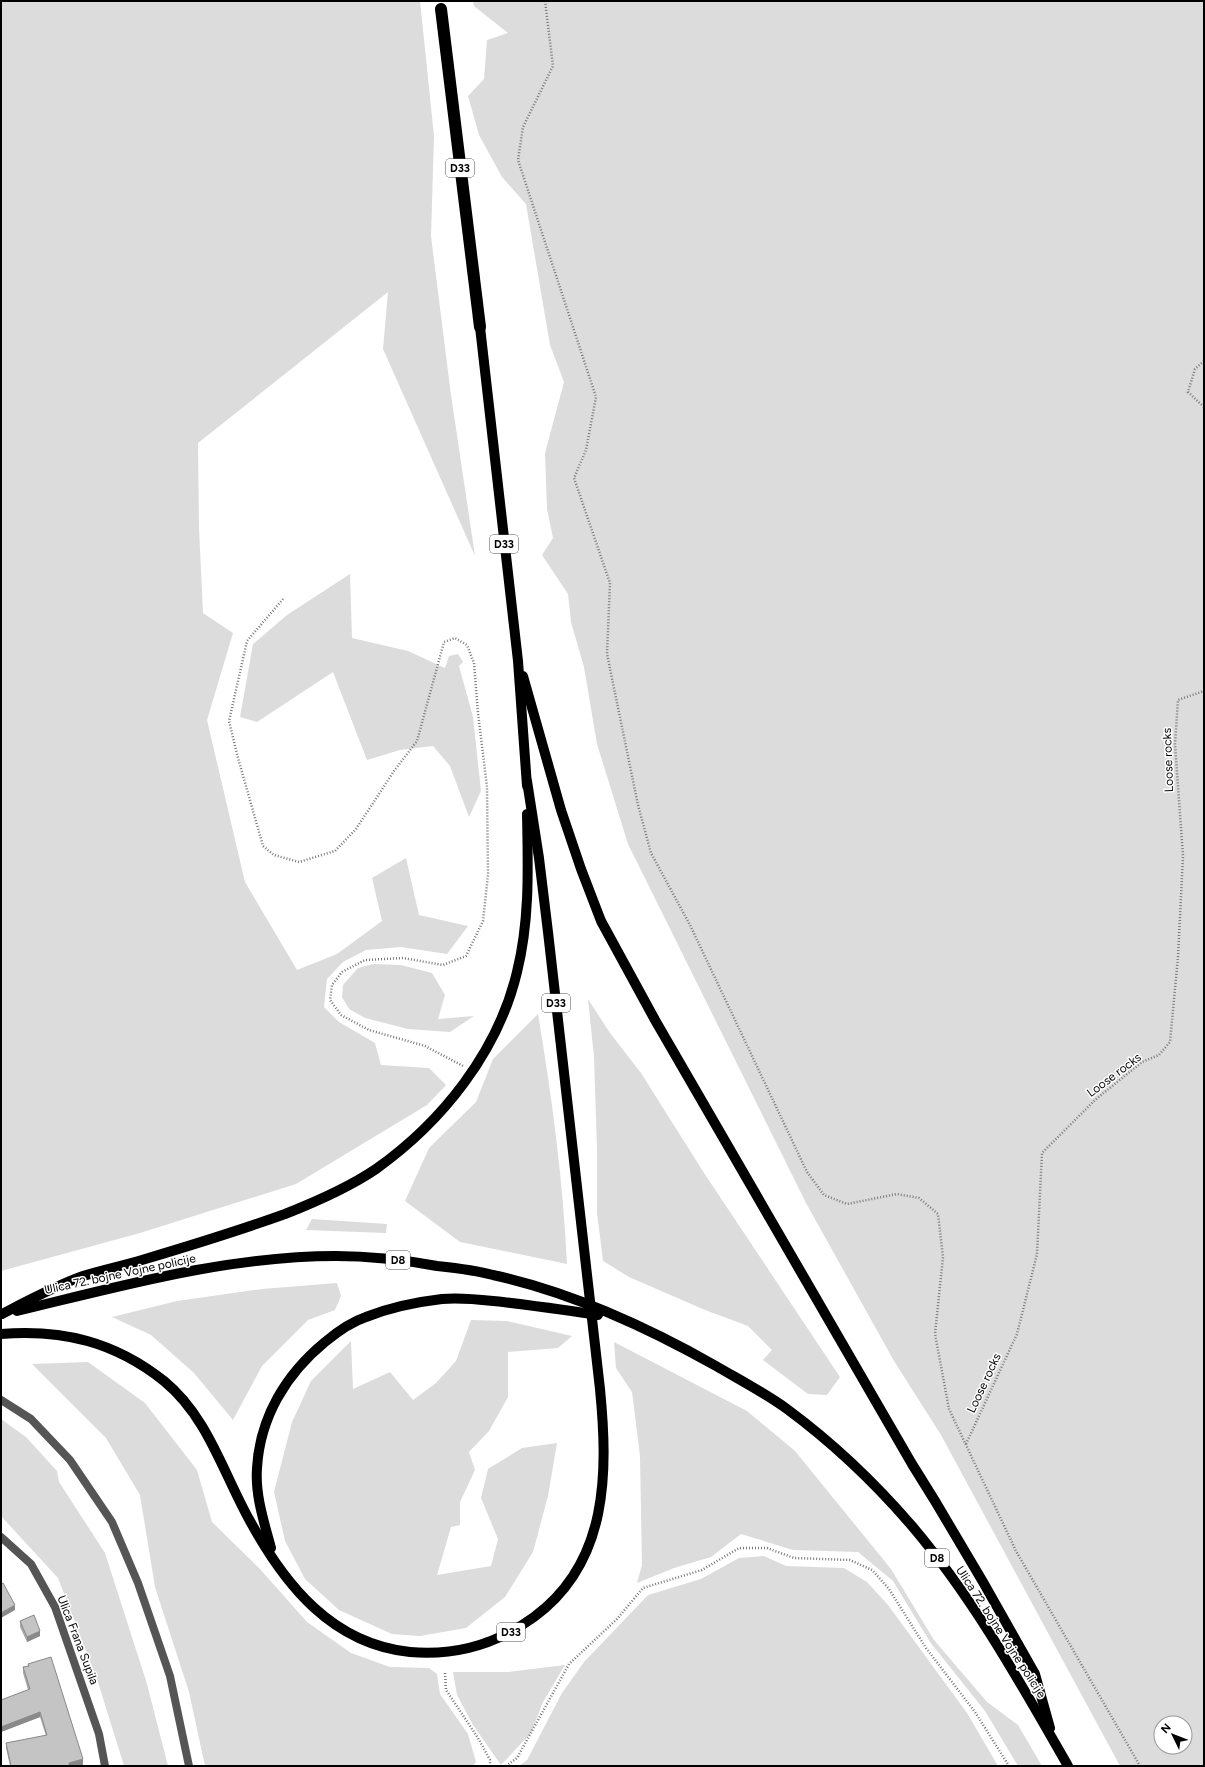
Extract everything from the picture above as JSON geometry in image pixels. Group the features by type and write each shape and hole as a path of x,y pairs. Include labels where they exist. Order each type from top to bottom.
{"highway":[{"name":"D33","path":"441,9 480,327"}],"main road":[{"name":"D33","path":"274,1558 286,1578 301,1596 321,1616 349,1634 375,1645 399,1651 442,1652 476,1646 495,1640 516,1629 537,1614 555,1598 571,1578 584,1555 595,1527 601,1502 605,1445 600,1388 539,858 527,781 518,661 480,327"},
{"path":"518,661 531,700 561,810 580,869 601,921 655,1020 904,1450 983,1582 1035,1674 1052,1738"},
{"path":"2,1314 42,1293 82,1277 142,1260 285,1214 331,1193 374,1170 410,1143 439,1114 472,1070 490,1041 508,1004 517,972 525,929 528,888 527,781"},
{"name":"Ulica 72. bojne Vojne policije","path":"2,1314 166,1275 263,1260 336,1256 407,1261 493,1274 550,1290 622,1319 654,1333 696,1355 762,1393 811,1428 857,1469 911,1526 947,1571 997,1646 1068,1766"},
{"path":"274,1558 258,1496 257,1469 260,1442 270,1411 287,1380 307,1356 336,1333 365,1317 401,1305 444,1299 471,1299 546,1306 622,1319"},
{"path":"1,1334 29,1332 64,1336 100,1344 134,1360 165,1382 188,1406 207,1433 250,1520 274,1558"}],"street":[{"path":"1,1400 31,1419 70,1460 112,1522 138,1583 170,1676 189,1766"},
{"name":"Ulica Frana Supila","path":"1,1537 31,1564 55,1607 99,1734 105,1766"}],"path":[{"path":"545,1 553,66 523,127 518,160 596,397 586,450 574,478 610,583 607,654 638,805 651,853 696,938 807,1172 824,1195 847,1204 897,1194 919,1198 938,1214 943,1257 935,1334 949,1409 1016,1551 1140,1766"},
{"path":"1204,361 1195,369 1188,392 1204,407"},
{"path":"282,599 247,641 229,721 263,846 274,855 299,862 335,851 356,829 394,771 417,741 444,642 455,638 467,645 474,663 478,713 487,787 488,875 483,921 466,956 443,965 403,958 365,960 342,972 332,985 330,1000 341,1015 369,1030 425,1046 472,1070"},
{"name":"Loose rocks","path":"966,1444 1017,1334 1037,1254 1042,1152 1095,1100 1142,1062 1159,1055 1170,1042 1178,957 1183,856 1175,744 1178,700 1204,691"},
{"path":"506,1766 517,1758 569,1664 617,1619 643,1588 702,1570 739,1548 767,1548 794,1558 850,1560 872,1570 889,1589 926,1648 975,1712 1009,1766"},
{"path":"445,1673 446,1690 478,1738 490,1760 490,1766"}],"shaded area":[{"path":"1,1 420,1 434,136 431,236 451,395 475,556 383,349 388,292 198,443 199,528 203,613 233,633 207,720 245,882 297,970 337,954 382,921 372,878 406,858 419,915 468,926 447,954 401,947 366,950 343,962 327,979 324,1007 339,1022 375,1043 381,1065 429,1068 446,1085 427,1105 296,1184 140,1233 1,1271"},
{"path":"473,1 1204,1 1204,1766 1120,1766 941,1435 894,1361 806,1203 628,844 597,744 584,667 571,622 568,594 542,555 553,538 547,509 545,453 564,382 550,345 526,204 502,177 479,135 468,96 484,79 487,40 508,33 474,6"},
{"path":"350,574 352,638 408,651 445,668 449,656 458,654 463,662 459,666 473,717 481,791 469,817 450,766 433,746 400,750 367,760 333,672 257,722 240,717 253,644 287,615"},
{"path":"373,964 401,965 432,973 445,995 438,1019 474,1016 450,1032 408,1029 365,1018 349,1009 342,997 343,985 358,968"},
{"path":"588,999 610,1033 641,1073 704,1173 840,1377 827,1395 808,1394 763,1360 772,1350 748,1326 705,1310 629,1277 603,1261 597,1213 597,1148 594,1057"},
{"path":"538,1014 556,1139 563,1201 567,1264 460,1242 405,1201 429,1148 476,1102 493,1059"},
{"path":"312,1219 387,1224 386,1233 306,1230"},
{"path":"337,1283 341,1296 335,1310 308,1320 262,1366 233,1420 194,1373 151,1335 112,1317 177,1301 262,1289"},
{"path":"471,1320 507,1321 572,1336 558,1348 508,1352 508,1397 489,1431 469,1452 475,1470 460,1502 460,1525 451,1527 437,1575 491,1566 498,1539 481,1498 488,1469 522,1448 557,1443 548,1496 533,1552 505,1597 466,1628 420,1636 392,1634 339,1610 305,1579 285,1541 274,1492 292,1422 311,1381 351,1341 353,1389 390,1372 413,1400 436,1383 456,1361"},
{"path":"614,1342 747,1411 795,1451 891,1569 934,1640 987,1702 1018,1725 1042,1766 1018,1766 985,1711 930,1642 893,1581 858,1552 793,1550 741,1534 711,1557 674,1568 637,1583 642,1565 640,1456 632,1392 616,1368"},
{"path":"88,1362 145,1403 197,1470 212,1522 260,1569 307,1622 351,1653 390,1667 429,1668 437,1674 440,1694 468,1734 476,1762 473,1766 205,1766 189,1692 155,1587 140,1495 106,1438 32,1364"},
{"path":"1,1419 26,1437 57,1471 59,1482 105,1553 147,1684 168,1766 124,1766 98,1682 58,1578 1,1516"},
{"path":"764,1556 786,1566 844,1568 867,1582 888,1605 967,1713 998,1766 519,1766 527,1760 562,1693 584,1662 648,1595 701,1579 739,1558"},
{"path":"565,1665 543,1702 531,1733 501,1765 473,1725 457,1695 453,1672 508,1672"}],"building":[{"path":"3,1583 15,1605 1,1613 1,1584"},
{"path":"34,1615 40,1631 27,1637 20,1621"},
{"path":"51,1657 83,1759 69,1763 70,1765 65,1766 11,1766 6,1743 47,1735 40,1712 1,1727 1,1700 30,1689 23,1667"}]}
